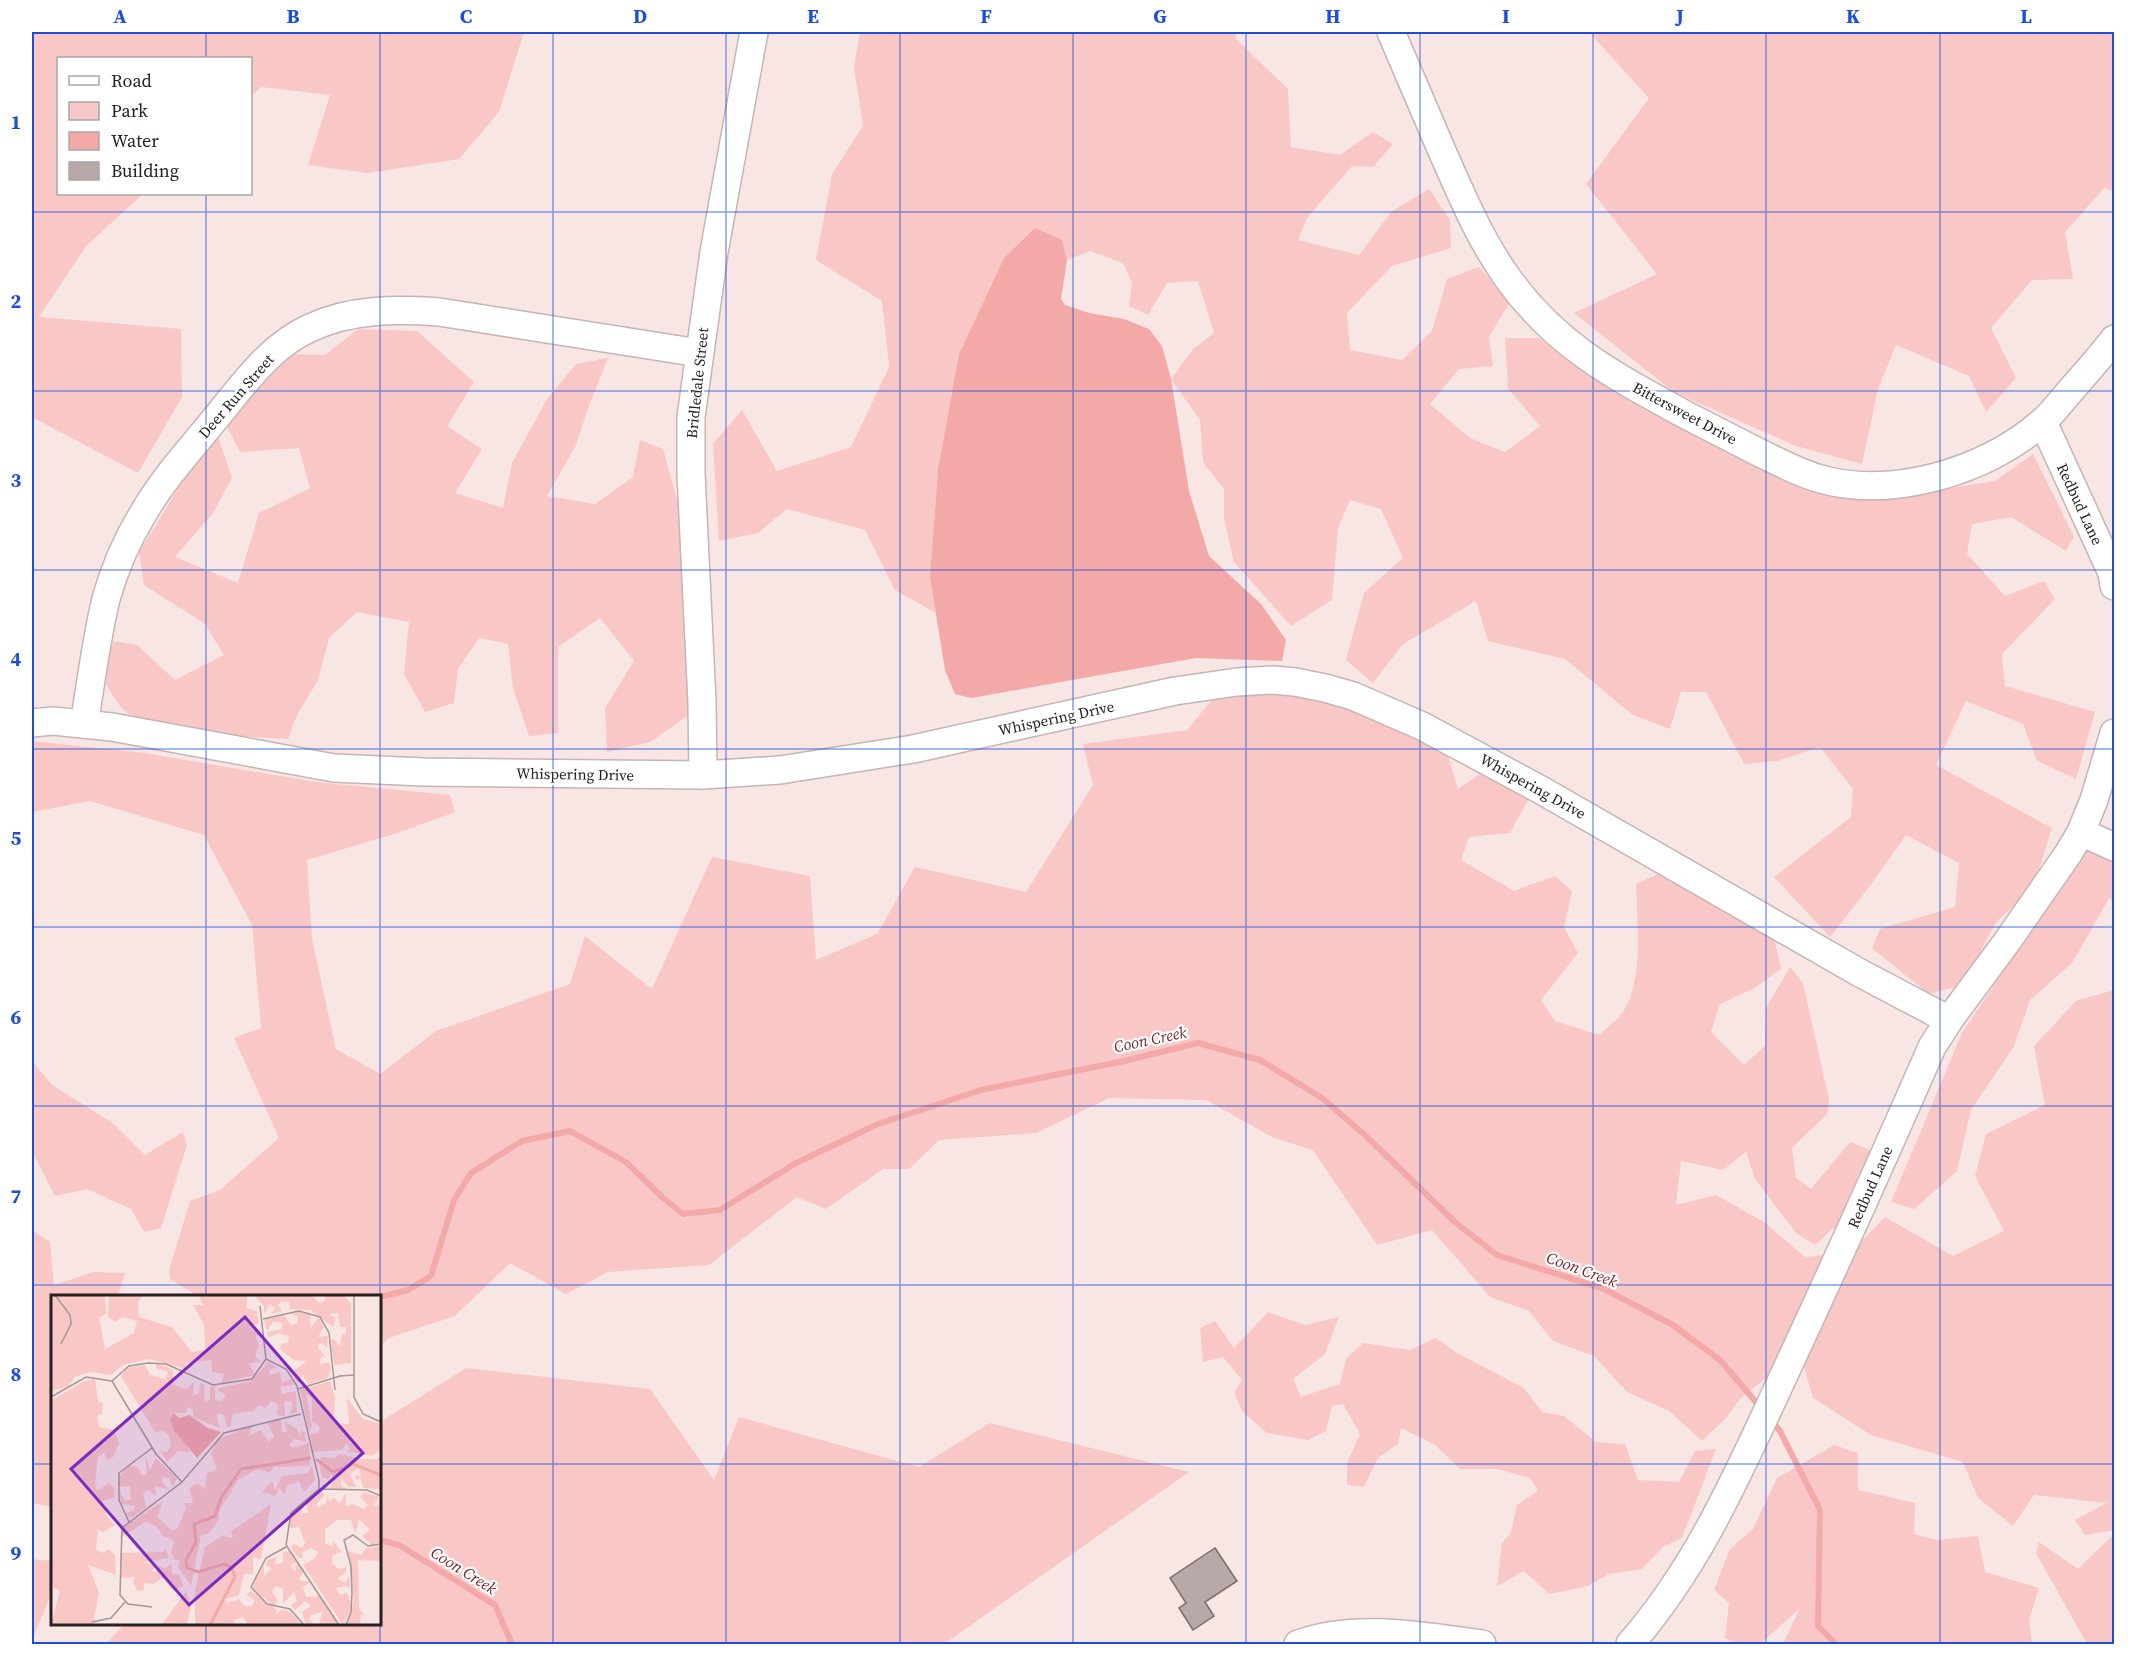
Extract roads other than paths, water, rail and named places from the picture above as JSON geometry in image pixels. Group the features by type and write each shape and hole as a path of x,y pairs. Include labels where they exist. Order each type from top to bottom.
{"street":[{"name":"Bridledale Street","path":"703,775 702,702 691,474 691,417 714,252 754,32"},
{"name":"Bittersweet Drive","path":"1391,32 1468,210 1487,246 1510,281 1545,322 1583,356 1608,372 1702,424 1787,466 1818,478 1857,486 1890,486 1922,481 1945,474 2004,450 2043,422 2115,339"},
{"name":"Deer Run Street","path":"84,724 106,598 123,553 144,511 182,459 256,370 279,348 309,328 362,313 404,310 439,312 699,353"},
{"name":"Redbud Lane","path":"2043,422 2112,573 2115,586"},
{"name":"Whispering Drive","path":"84,724 123,729 334,768 424,772 703,775 780,770 913,749 1175,691 1237,682 1273,680 1325,688 1383,707 1541,789 1860,973 1949,1020"},
{"path":"32,723 53,721 84,724"},
{"name":"Redbud Lane","path":"1630,1644 1671,1593 1710,1530 1833,1272 1932,1047 1949,1020 2013,934 2081,832 2094,800 2115,733"},
{"path":"2081,832 2115,847"},
{"path":"1298,1644 1339,1634 1366,1633 1482,1644"}],"water":[{"path":"1035,228 1062,240 1067,260 1061,299 1065,305 1089,313 1124,319 1149,329 1162,346 1171,379 1189,491 1209,556 1261,604 1286,640 1282,661 1196,658 971,698 955,694 945,670 930,577 938,469 959,354 1004,258"}],"waterway":[{"name":"Coon Creek","path":"381,1297 408,1290 431,1276 454,1200 471,1173 522,1141 570,1131 626,1162 683,1214 720,1210 796,1163 878,1124 981,1090 1124,1061 1198,1043 1260,1060 1322,1098 1366,1136 1456,1223 1497,1255 1604,1289 1673,1325 1720,1360 1761,1408"},
{"name":"Coon Creek","path":"1771,1420 1780,1431 1820,1510 1818,1626 1836,1644"},
{"name":"Coon Creek","path":"381,1540 399,1545 495,1605 512,1644"}]}
